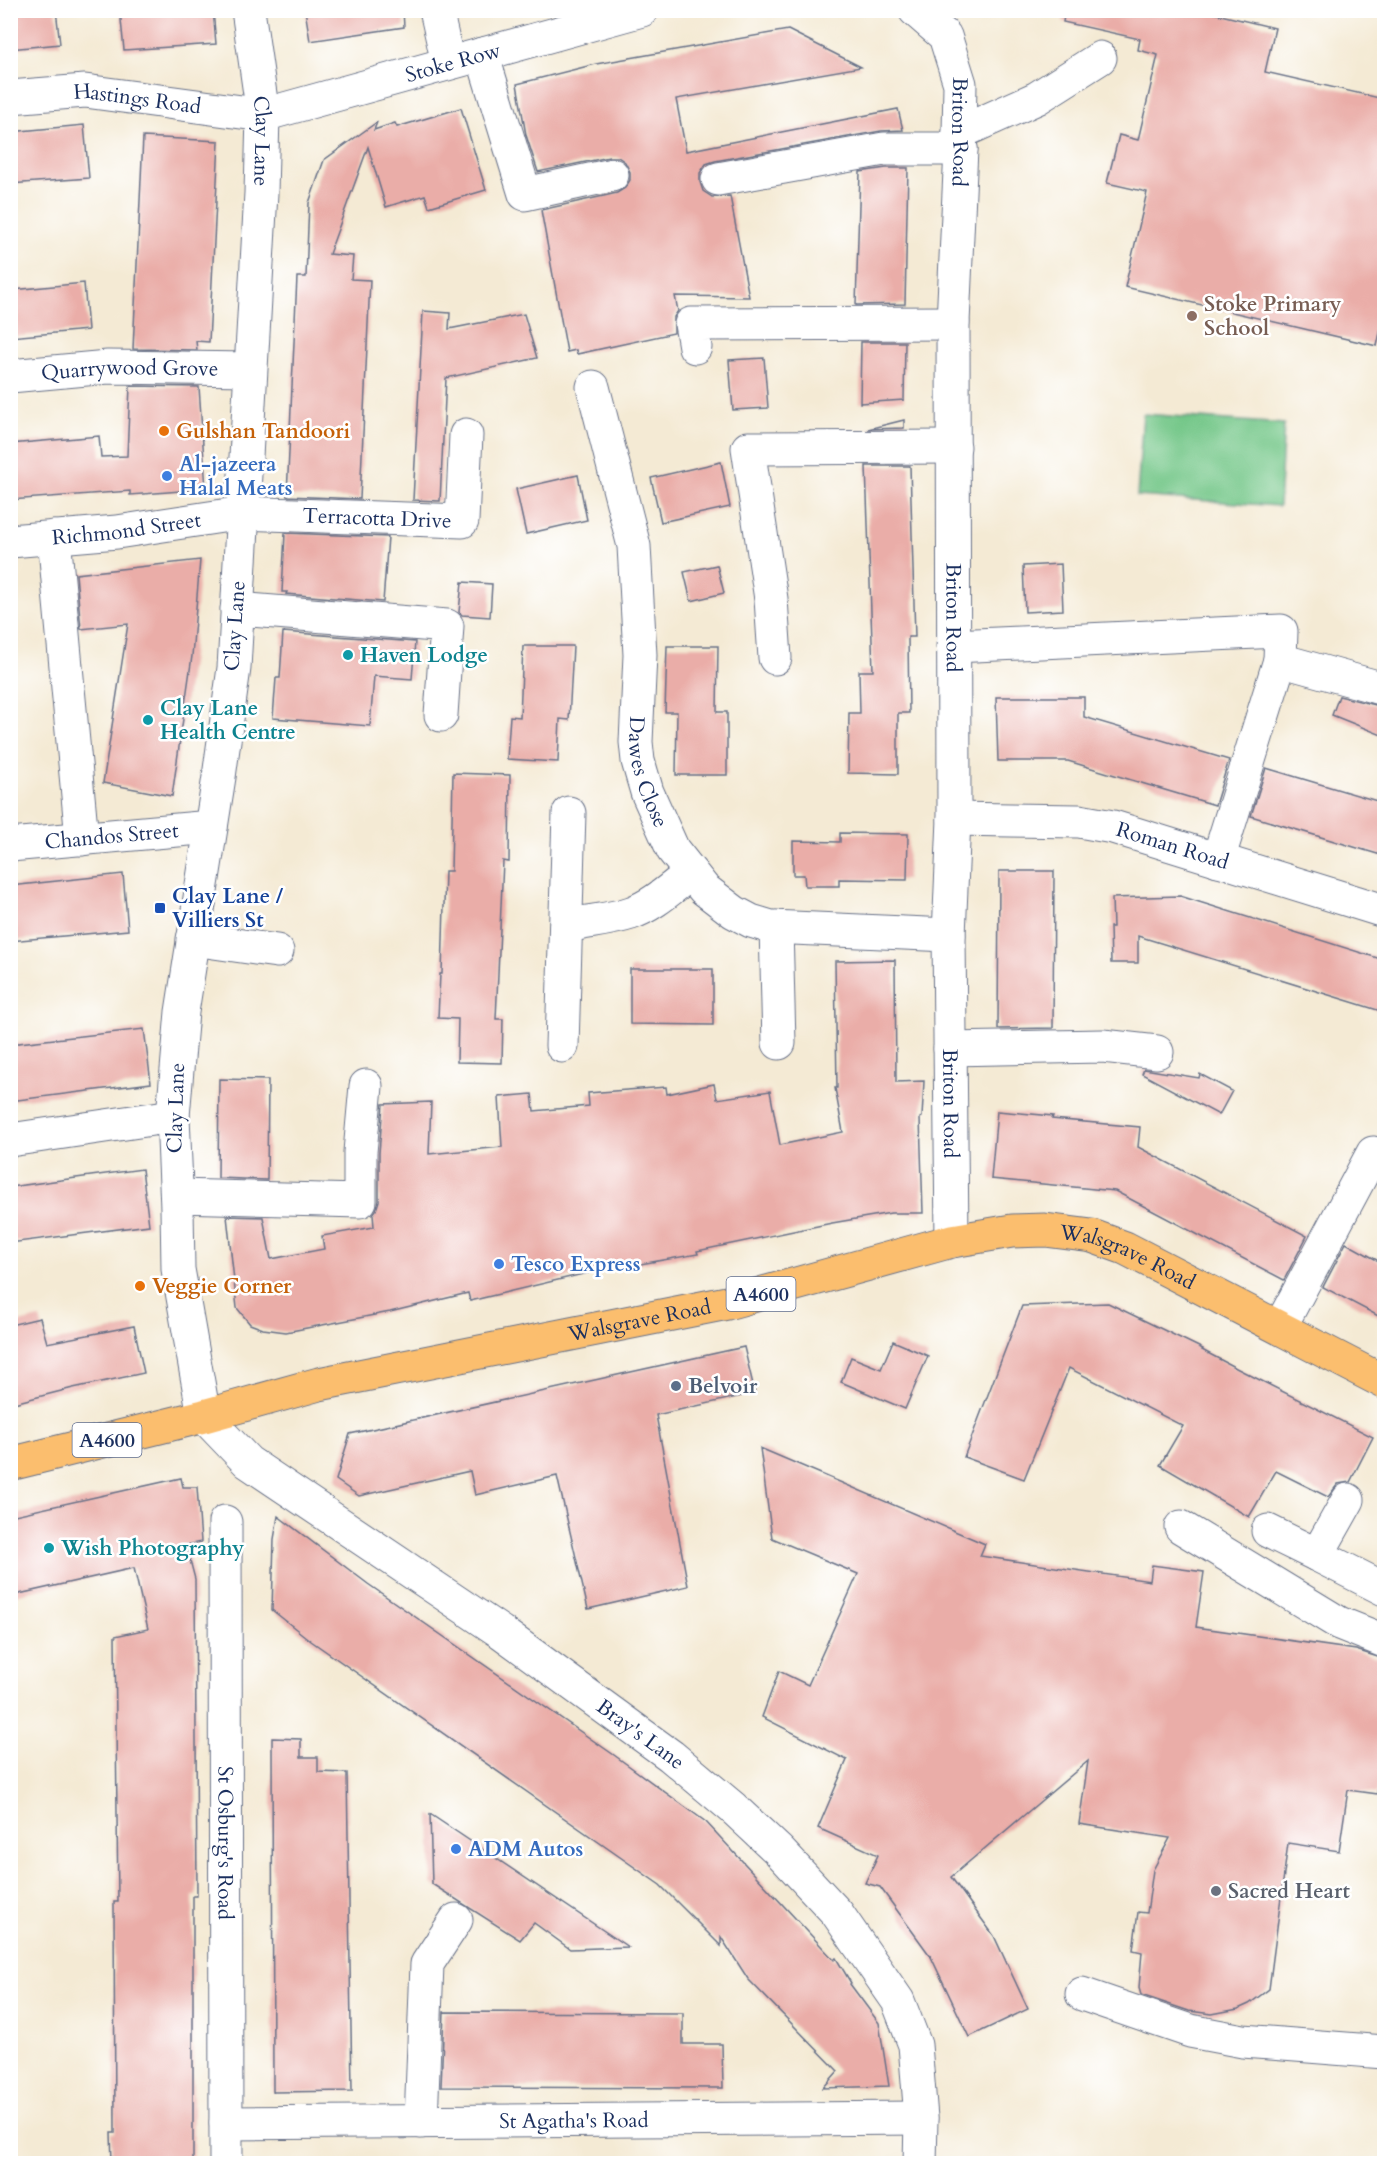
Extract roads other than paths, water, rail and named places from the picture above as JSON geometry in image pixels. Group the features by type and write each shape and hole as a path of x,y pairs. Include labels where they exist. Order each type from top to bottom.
{"highway":[{"name":"Walsgrave Road","path":"10,1464 204,1416 319,1384 727,1303 952,1241 1012,1231 1059,1230 1092,1236 1150,1259 1384,1382"}],"street":[{"name":"Clay Lane","path":"204,1416 178,1269 173,1116 182,1012 234,668 249,369 261,193 263,115 248,10"},
{"path":"436,10 448,63"},
{"name":"Briton Road","path":"915,10 945,36 960,84 953,323 954,819 949,935 952,1241"},
{"name":"Stoke Row","path":"263,115 627,13"},
{"path":"482,54 525,194 612,175"},
{"path":"718,179 884,148 960,141 1037,98 1100,58"},
{"name":"Hastings Road","path":"10,97 85,91 263,115"},
{"path":"695,347 692,324 953,323"},
{"name":"Quarrywood Grove","path":"10,376 108,367 249,369"},
{"name":"Dawes Close","path":"593,387 634,546 640,655 636,742 638,761 647,792 673,850 704,889 750,921 776,927 949,935"},
{"name":"Terracotta Drive","path":"242,513 438,522 462,521 466,435"},
{"path":"775,658 771,599 748,448 954,447"},
{"name":"Richmond Street","path":"10,541 117,532 242,513"},
{"path":"54,537 82,839"},
{"path":"237,609 447,627 441,715"},
{"path":"953,646 1281,631 1280,660 1218,860"},
{"path":"1280,660 1384,689"},
{"path":"562,1046 569,813"},
{"name":"Roman Road","path":"954,819 1079,822 1113,827 1384,911"},
{"name":"Chandos Street","path":"10,845 211,827"},
{"path":"566,926 610,919 633,912 651,903 691,873"},
{"path":"776,927 779,1043"},
{"path":"193,939 277,951"},
{"path":"950,1049 1103,1046 1157,1052"},
{"path":"177,1196 360,1201 360,1152 366,1086"},
{"path":"10,1140 173,1116"},
{"path":"1280,1327 1373,1153"},
{"name":"Bray's Lane","path":"204,1416 248,1462 501,1632 671,1756 733,1808 779,1851 837,1913 898,2001 915,2045 921,2118 920,2163"},
{"path":"1317,1555 1348,1500"},
{"name":"St Osburg's Road","path":"225,1522 226,2163"},
{"path":"1181,1527 1322,1614 1384,1641"},
{"path":"1268,1532 1384,1589"},
{"path":"421,2122 427,1964 456,1920"},
{"path":"1082,1994 1190,2031 1243,2041 1384,2052"},
{"name":"St Agatha's Road","path":"226,2123 921,2118"}],"place":[{"name":"Stoke Primary School","path":"1192,316"},
{"name":"Gulshan Tandoori","path":"164,431"},
{"name":"Al-jazeera Halal Meats","path":"167,476"},
{"name":"Haven Lodge","path":"348,655"},
{"name":"Clay Lane Health Centre","path":"148,720"},
{"name":"Clay Lane / Villiers St","path":"160,908"},
{"name":"Tesco Express","path":"499,1264"},
{"name":"Veggie Corner","path":"140,1286"},
{"name":"Belvoir","path":"676,1386"},
{"name":"Wish Photography","path":"49,1548"},
{"name":"ADM Autos","path":"456,1849"},
{"name":"Sacred Heart","path":"1216,1891"}]}
